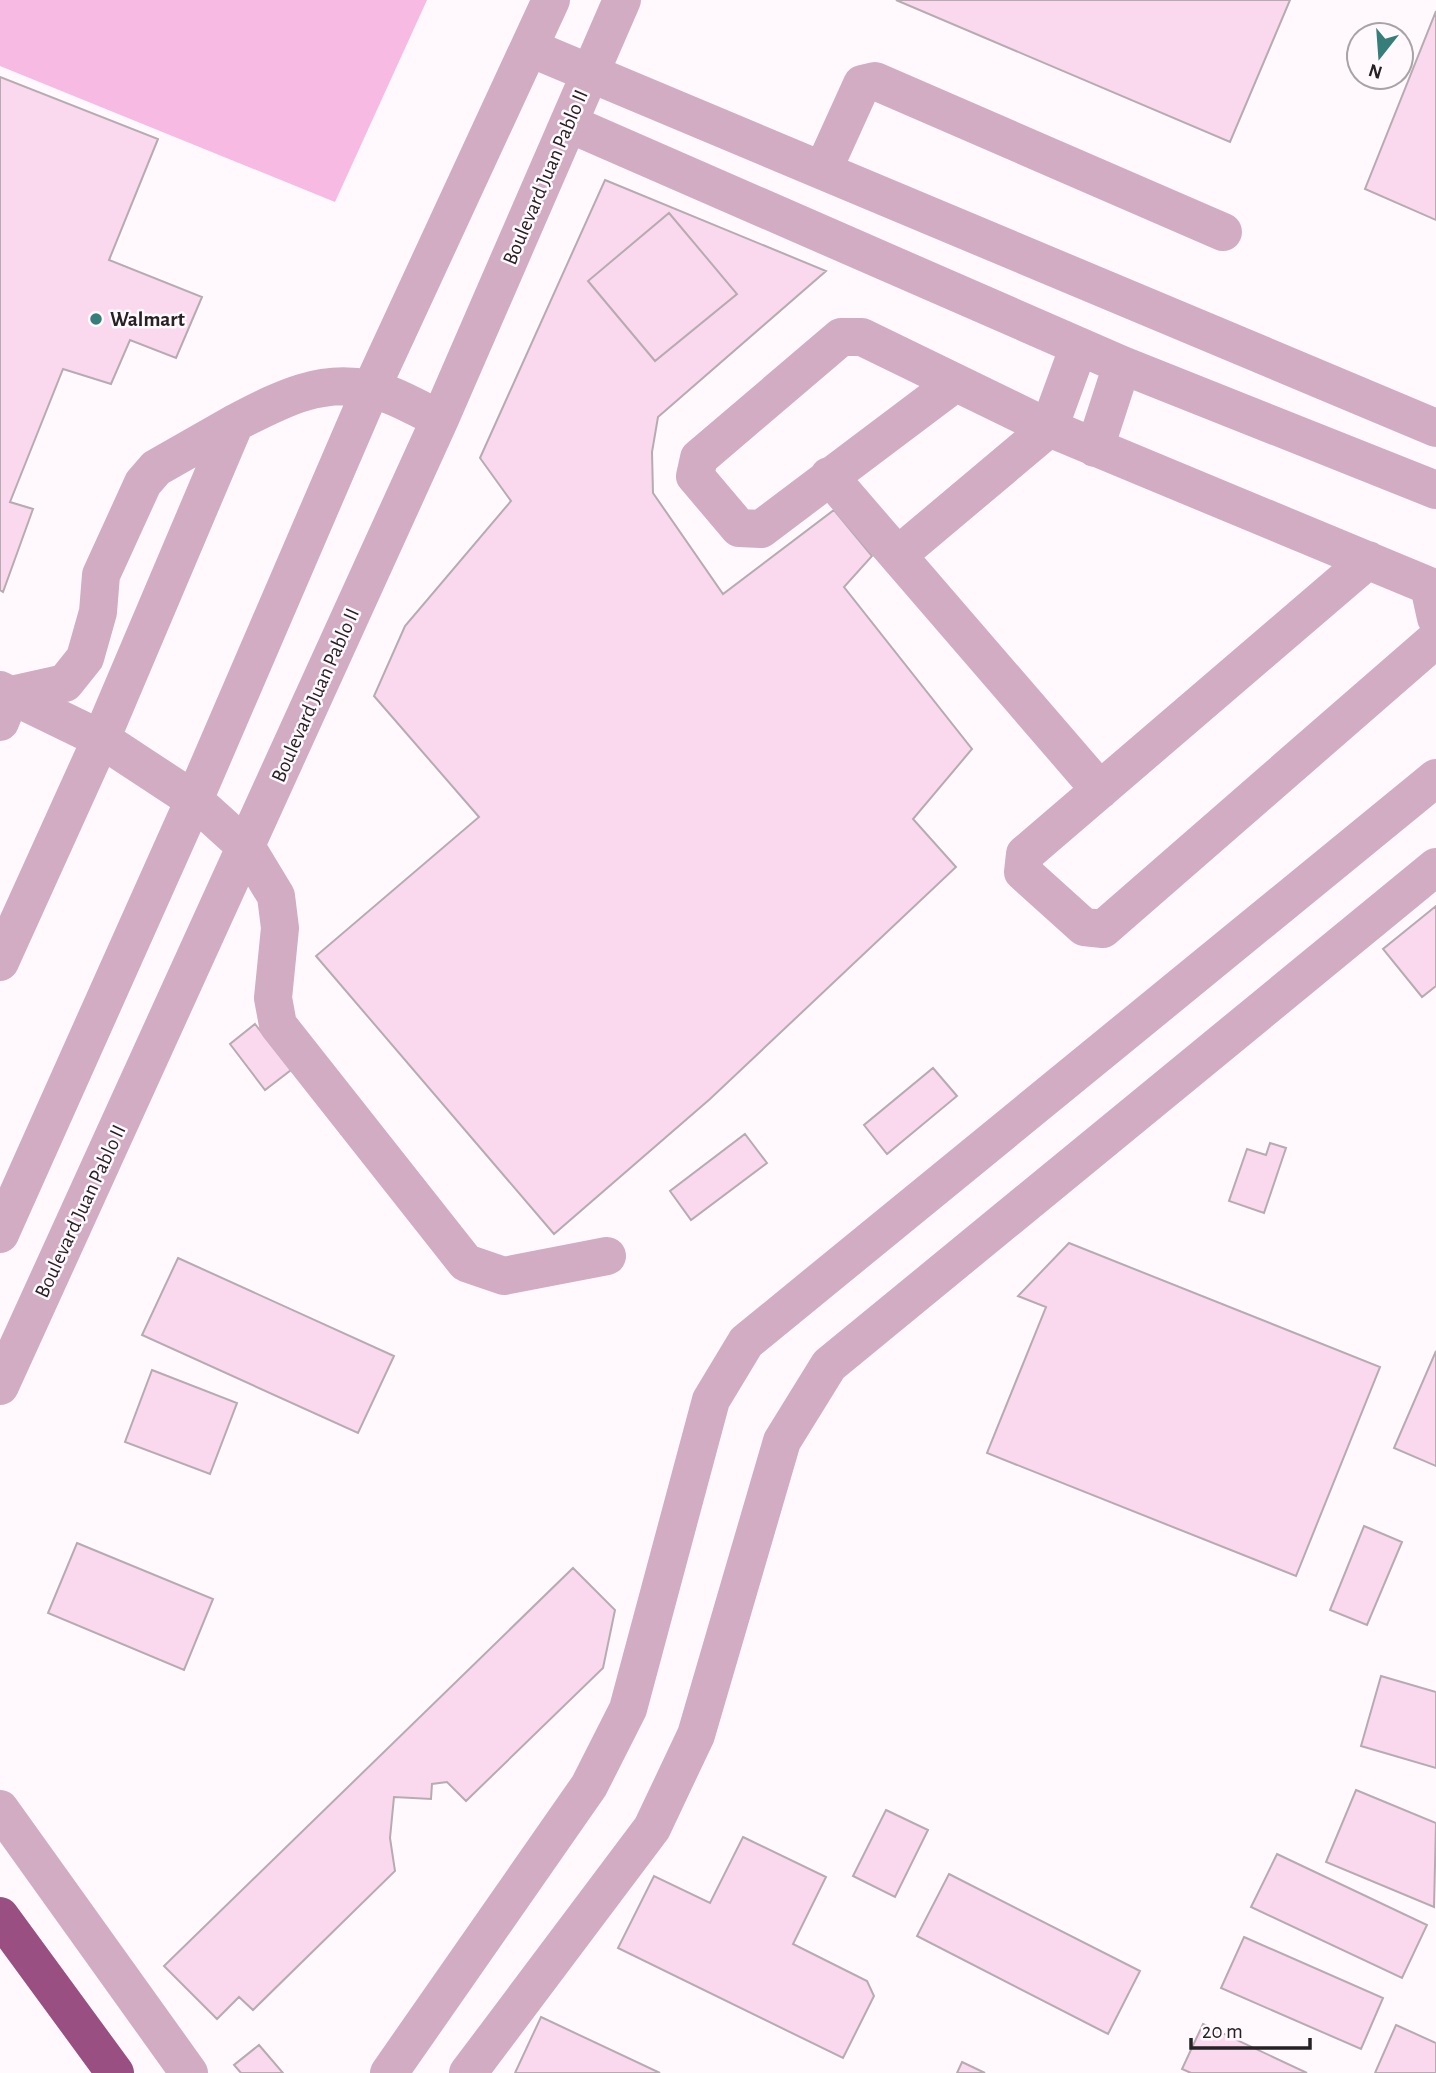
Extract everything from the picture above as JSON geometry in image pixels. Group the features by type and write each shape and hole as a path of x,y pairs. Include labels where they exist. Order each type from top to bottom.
{"highway":[{"path":"0,1916 115,2073"}],"street":[{"name":"Boulevard Juan Pablo II","path":"0,1386 440,419 622,0"},
{"path":"0,1234 194,800 371,389 550,1"},
{"path":"530,48 1436,428"},
{"path":"823,170 862,84 875,81 1223,232"},
{"path":"570,124 1122,365 1436,490"},
{"path":"955,383 761,529 739,528 695,476 699,458 841,337 862,337 1049,428 1429,586 1436,618"},
{"path":"898,555 1049,428 1079,346"},
{"path":"1095,448 1122,365"},
{"path":"4,702 65,682 85,658 97,612 101,575 143,483 156,467 290,395 332,385 371,389 440,419"},
{"path":"0,962 101,739 235,423"},
{"path":"829,476 1100,790"},
{"path":"1368,560 1025,854 1023,872 1084,927 1102,929 1436,639"},
{"path":"4,702 101,739 194,800 247,848 276,897 280,929 273,998 278,1025 466,1263 504,1276 607,1256"},
{"path":"389,2073 589,1786 628,1709 711,1400 746,1342 1436,778"},
{"path":"468,2073 652,1828 696,1735 782,1441 829,1365 1436,867"},
{"path":"0,1809 189,2073"}],"shaded area":[{"path":"0,0 427,0 335,202 0,66"}],"building":[{"path":"896,0 1290,0 1230,142"},
{"path":"1436,11 1436,220 1365,189 1404,91 1415,91 1415,64"},
{"name":"Walmart","path":"0,77 158,139 109,260 202,297 176,358 130,340 111,384 63,369 10,502 33,509 3,592 0,590"},
{"path":"605,180 826,271 658,417 652,452 653,493 723,594 834,510 872,556 844,587 972,749 913,819 956,867 710,1099 554,1234 316,956 479,817 374,696 405,626 511,501 480,458","holes":["669,213 737,294 655,361 588,281"]},
{"path":"669,213 737,294 655,361 588,281"},
{"path":"1436,906 1436,986 1422,997 1383,949"},
{"path":"255,1024 291,1070 265,1090 230,1044"},
{"path":"933,1068 957,1096 887,1154 864,1125"},
{"path":"745,1134 767,1163 691,1220 670,1191"},
{"path":"1270,1143 1286,1148 1264,1213 1229,1201 1247,1149 1266,1155"},
{"path":"1069,1243 1380,1367 1296,1576 987,1453 1046,1307 1018,1296"},
{"path":"178,1258 394,1356 358,1433 142,1335"},
{"path":"1436,1351 1436,1466 1394,1448"},
{"path":"152,1370 237,1403 210,1474 125,1442"},
{"path":"1364,1526 1402,1542 1367,1625 1330,1610"},
{"path":"77,1543 213,1599 184,1670 48,1613"},
{"path":"573,1568 615,1610 603,1668 466,1801 447,1782 432,1784 431,1799 394,1797 390,1838 395,1871 253,2010 239,1997 217,2019 164,1966"},
{"path":"1381,1676 1436,1692 1436,1768 1361,1746"},
{"path":"1356,1790 1436,1823 1434,1907 1326,1862"},
{"path":"886,1810 928,1830 895,1897 853,1876"},
{"path":"743,1837 826,1877 793,1944 867,1981 874,1996 843,2058 618,1948 654,1876 710,1903"},
{"path":"1277,1854 1427,1925 1402,1978 1251,1907"},
{"path":"949,1874 1140,1971 1108,2034 917,1936"},
{"path":"1244,1937 1383,1998 1361,2049 1221,1988"},
{"path":"541,2017 660,2073 515,2073"},
{"path":"1203,2024 1307,2073 1191,2073 1182,2069"},
{"path":"1396,2025 1436,2043 1436,2073 1375,2073"},
{"path":"259,2045 283,2073 241,2073 234,2065"},
{"path":"962,2062 985,2073 957,2073"}],"place":[{"name":"Walmart","path":"96,319"}]}
